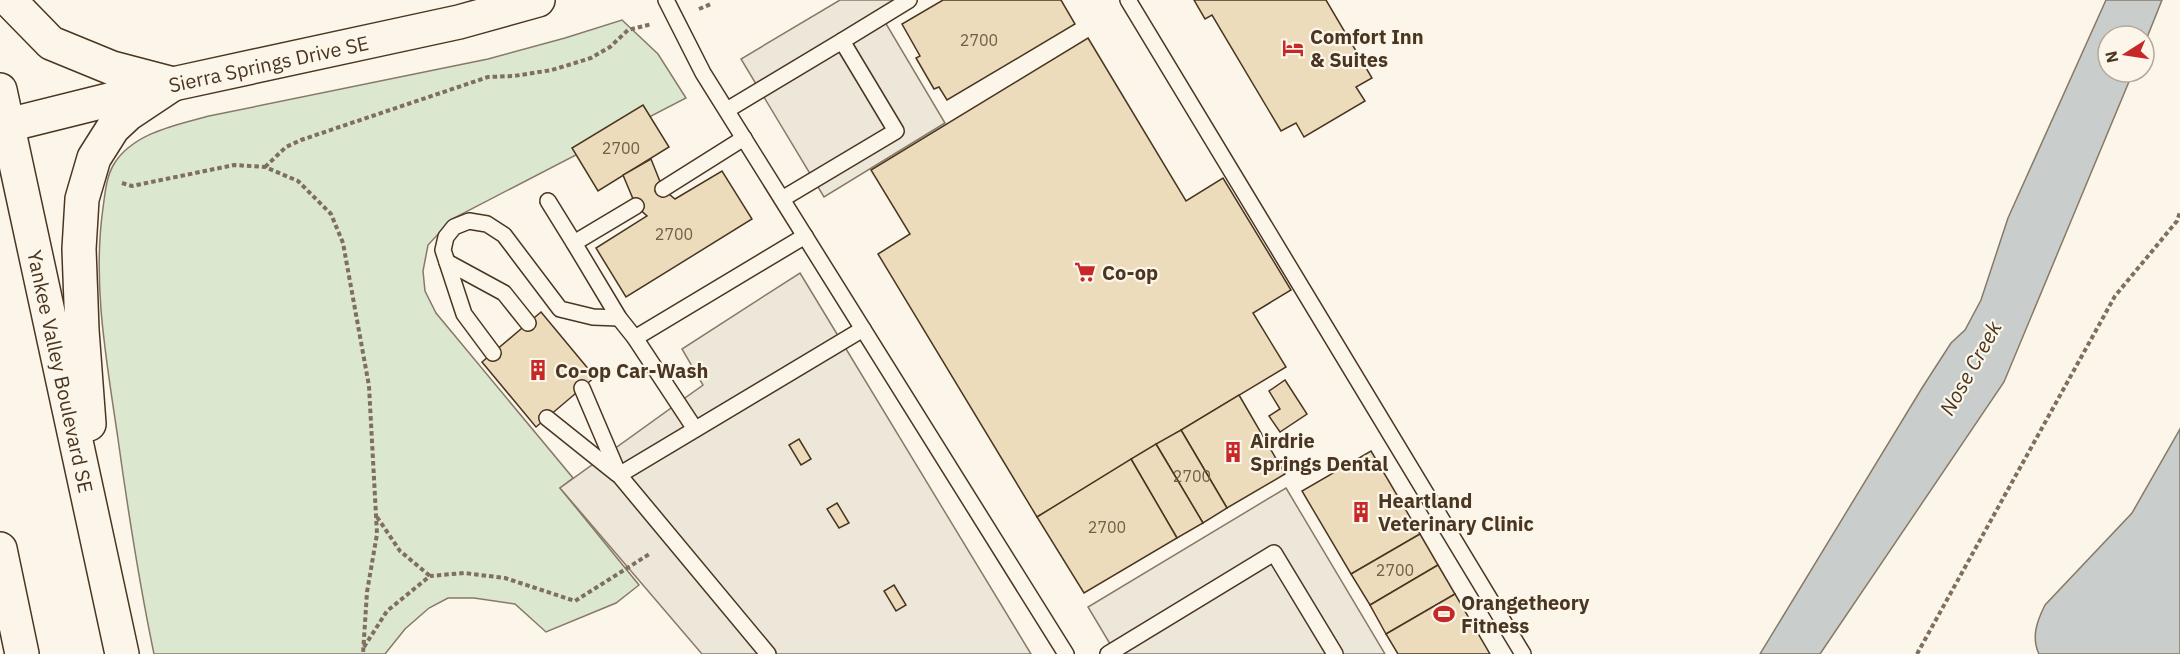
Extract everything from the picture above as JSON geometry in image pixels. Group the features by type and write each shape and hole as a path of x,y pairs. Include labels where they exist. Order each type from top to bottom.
{"main road":[{"path":"9,0 51,42 112,68 173,84"},
{"name":"Sierra Springs Drive SE","path":"4,126 173,84 459,22 538,0"},
{"path":"92,519 90,434 82,330 79,249 82,199 94,158 113,128 128,114 173,84"},
{"name":"Yankee Valley Boulevard SE","path":"0,90 4,126 122,654"},
{"path":"0,549 22,654"},
{"path":"0,581 13,614"}],"lane":[{"path":"666,0 703,73 1066,654"},
{"path":"726,110 909,0"},
{"path":"1128,0 1522,654"},
{"path":"782,199 896,131 842,41"},
{"path":"663,189 744,138"},
{"path":"548,201 620,318 694,429"},
{"path":"574,243 636,206"},
{"path":"493,353 464,314 442,250 446,237 454,227 469,220 487,224 504,235 560,309 593,317 620,318"},
{"path":"635,338 805,236"},
{"path":"447,262 504,293 528,323"},
{"path":"619,475 863,329"},
{"path":"582,388 619,475"},
{"path":"547,418 619,475 768,654"},
{"path":"1108,654 1274,553 1335,654"}],"path":[{"path":"265,167 286,147 301,140 455,88 488,77 514,76 552,70 591,58 610,47 628,30"},
{"path":"112,180 132,186 234,165 265,167 298,181 331,214 343,243 369,386 377,534 367,591 363,654"},
{"path":"1917,654 2115,296 2177,221 2180,212"},
{"path":"376,514 400,551 430,576"},
{"path":"363,648 387,611 430,576 464,573 505,578 575,601 672,539"}],"green space":[{"path":"622,20 658,54 686,98 452,219 428,245 423,271 425,291 436,313 573,478 560,488 639,585 616,603 546,632 515,604 474,598 448,598 429,608 405,629 385,654 154,654 143,600 109,382 100,295 100,237 106,186 109,174 122,153 156,132 209,116 488,59"}],"shaded area":[{"path":"840,0 897,0 879,12 945,123 824,197 741,59"},
{"path":"800,273 1031,654 702,654 560,488 703,385 682,349"},
{"path":"1286,488 1385,654 1116,654 1088,607"}],"water":[{"name":"Nose Creek","path":"2106,0 2162,0 2152,24 2096,24 2096,84 2128,84 2004,382 1820,654 1760,654 1922,388 1951,343 1965,330 1981,300 2008,218"},
{"path":"2180,429 2180,654 2039,654 2035,641 2036,629 2045,605 2132,513"}],"building":[{"path":"943,0 1061,0 1075,24 947,100 939,87 934,89 916,58 920,56 902,24"},
{"name":"Comfort Inn & Suites","path":"1194,0 1326,0 1372,78 1356,87 1365,101 1304,137 1296,123 1281,131 1212,15 1205,19"},
{"name":"Co-op","path":"1088,38 1186,201 1223,178 1291,290 1253,313 1286,367 1037,517 878,254 910,234 871,170"},
{"path":"643,105 669,147 598,191 572,148"},
{"path":"651,159 663,189 675,199 722,171 752,219 626,297 596,248 647,216 636,206 623,175"},
{"name":"Co-op Car-Wash","path":"541,312 595,377 536,427 482,362"},
{"path":"1285,380 1307,414 1280,432 1269,416 1280,409 1269,391"},
{"name":"Airdrie Springs Dental","path":"1239,395 1285,474 1227,508 1181,430"},
{"path":"1181,430 1227,508 1203,523 1156,444"},
{"path":"799,439 811,459 801,465 789,445"},
{"path":"1156,444 1203,523 1177,538 1131,459"},
{"name":"Heartland Veterinary Clinic","path":"1371,451 1420,534 1351,574 1302,491"},
{"path":"1131,459 1177,538 1084,593 1037,517"},
{"path":"837,503 849,523 839,528 827,509"},
{"path":"1420,534 1438,565 1370,605 1351,574"},
{"path":"1438,565 1455,594 1386,634 1370,605"},
{"path":"894,585 906,605 896,611 884,591"},
{"name":"Orangetheory Fitness","path":"1455,594 1490,654 1398,654 1386,634"}],"place":[{"name":"Comfort Inn & Suites","path":"1293,48"},
{"name":"Co-op","path":"1085,272"},
{"name":"Co-op Car-Wash","path":"538,370"},
{"name":"Airdrie Springs Dental","path":"1233,452"},
{"name":"Heartland Veterinary Clinic","path":"1361,512"},
{"name":"Orangetheory Fitness","path":"1444,614"}]}
